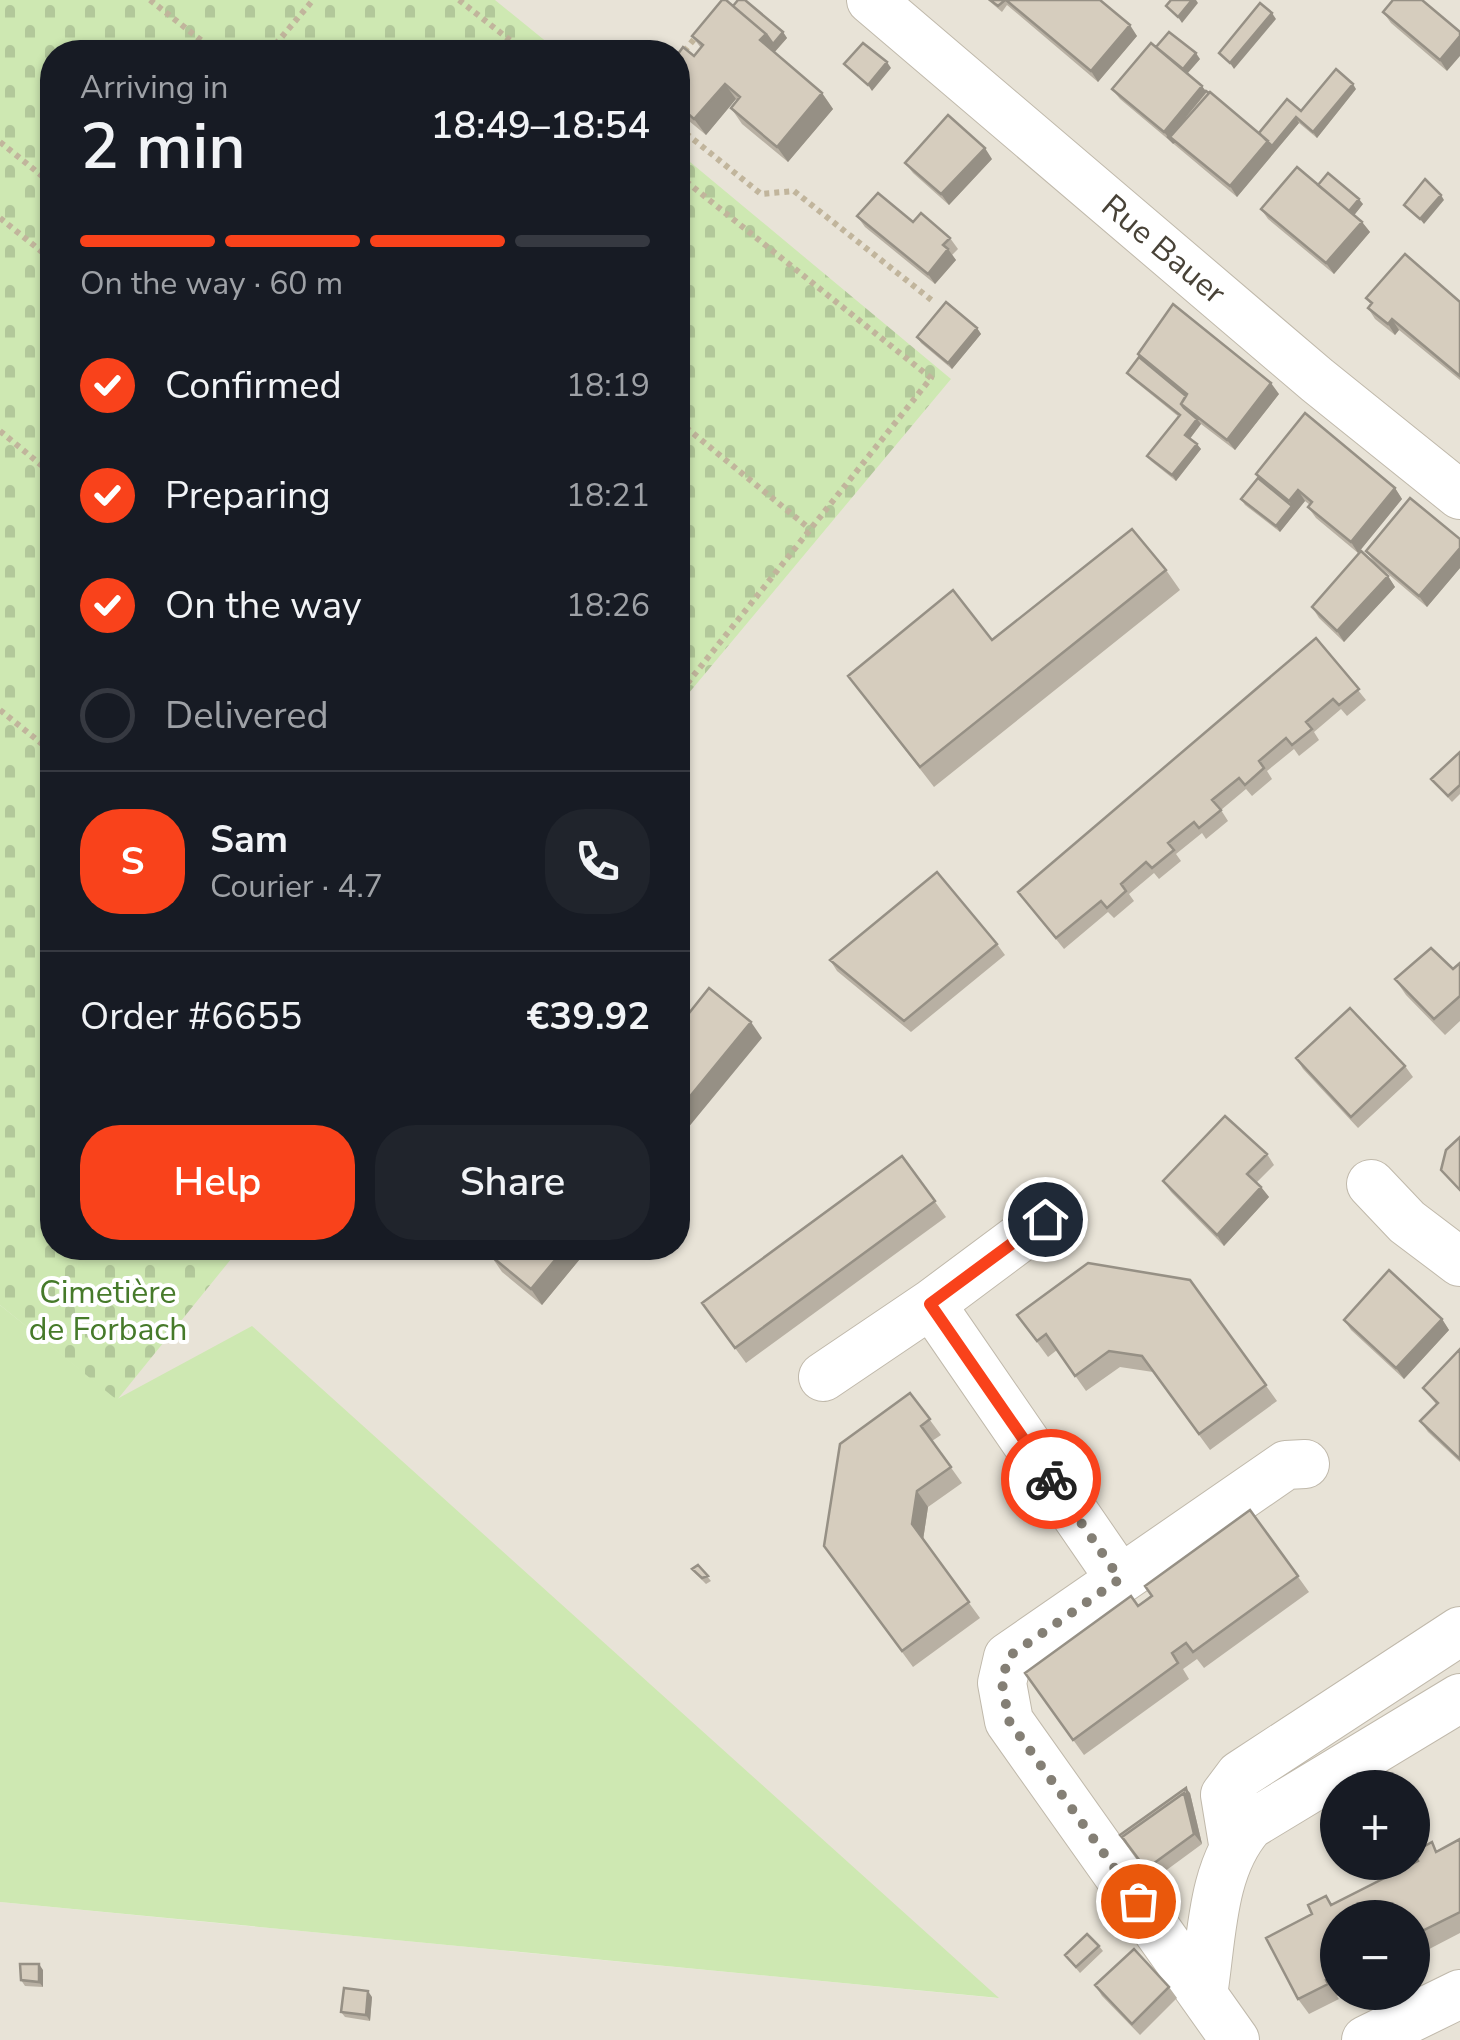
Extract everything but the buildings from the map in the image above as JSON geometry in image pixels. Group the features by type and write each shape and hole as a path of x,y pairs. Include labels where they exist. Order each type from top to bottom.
{"street":[{"name":"Rue Bauer","path":"871,0 1317,380 1460,495"},
{"path":"1371,1184 1407,1222 1460,1262"},
{"path":"823,1377 1045,1219"},
{"path":"930,1304 1120,1579"},
{"path":"1236,2040 1009,1721 1002,1683 1008,1657 1286,1465 1305,1464"},
{"path":"1233,1844 1225,1795 1240,1774 1460,1631"},
{"path":"1203,1994 1221,1879 1233,1844 1250,1825 1460,1698"},
{"path":"1366,2040 1460,1994"}],"path":[{"path":"150,0 201,40"},
{"path":"279,40 313,0"},
{"path":"460,0 510,40"},
{"path":"690,44 702,30"},
{"path":"690,137 761,194 794,190 934,302"},
{"path":"0,142 40,174"},
{"path":"690,184 930,378 690,676"},
{"path":"0,218 40,250"},
{"path":"0,431 40,464"},
{"path":"690,431 810,528"},
{"path":"0,710 40,742"}],"shaded area":[{"path":"0,0 1460,0 1460,2040 0,2040 0,1902 997,1998 117,1400 0,1305"}],"green space":[{"name":"Cimetière de Forbach","path":"0,0 495,0 544,40 40,40 40,1260 230,1260 117,1400 0,1305"},
{"path":"690,162 951,379 690,692"},
{"path":"0,1305 117,1399 252,1326 999,1998 0,1902"}],"way so far":[{"path":"1051,1479 1120,1579 1008,1657 1002,1683 1009,1721 1138,1901"}],"route":[{"path":"1045,1219 930,1304 1051,1479"}]}
